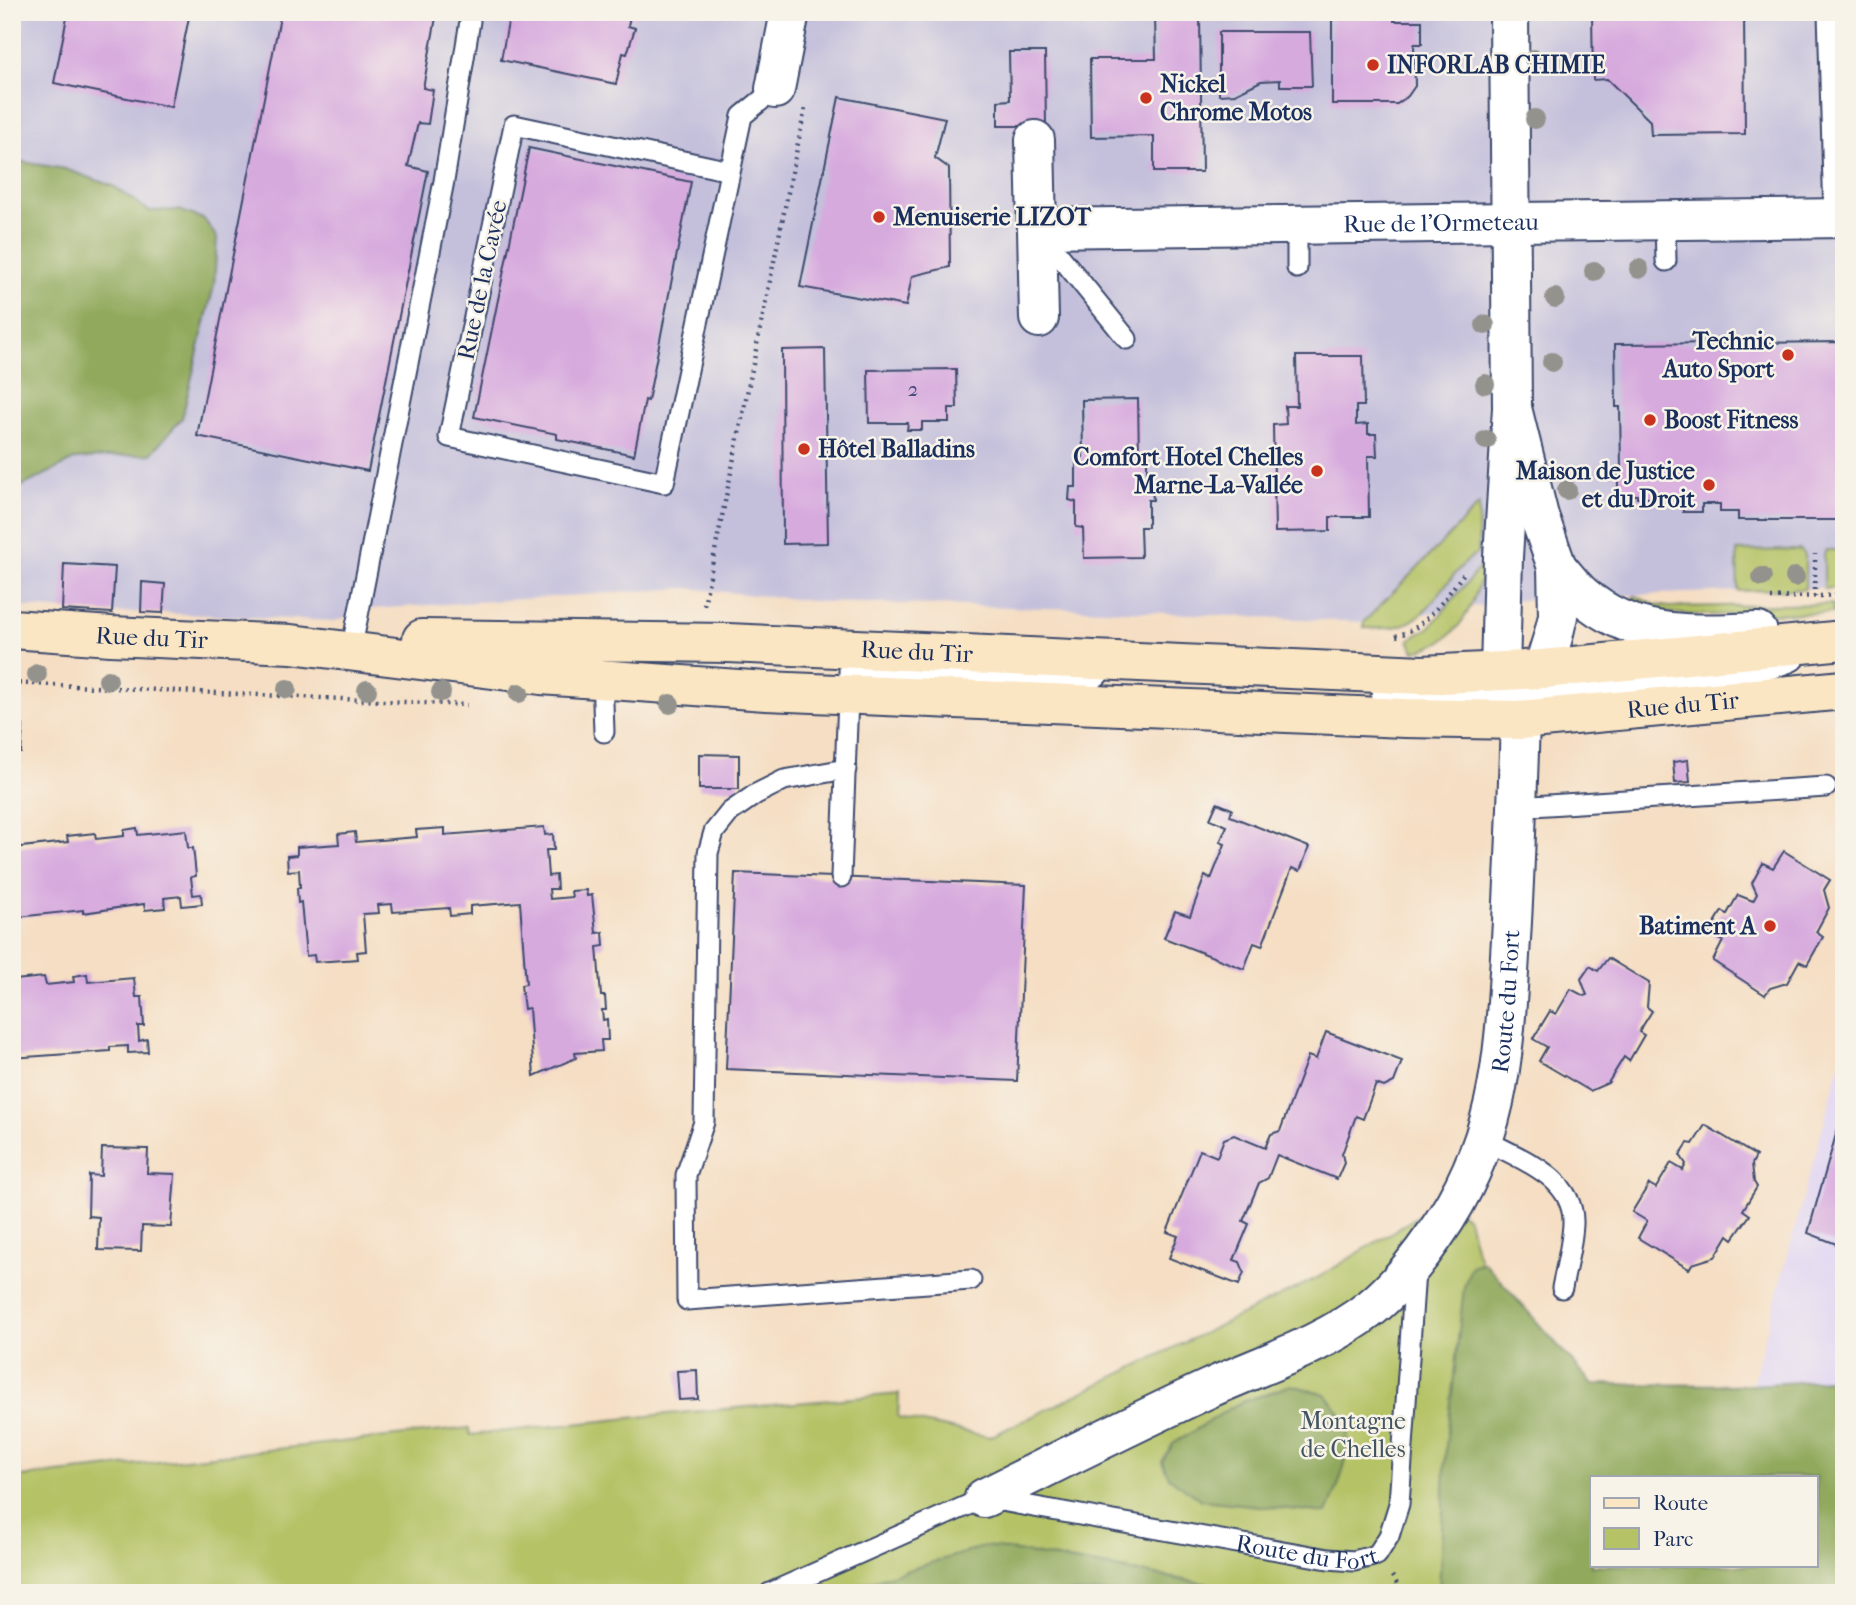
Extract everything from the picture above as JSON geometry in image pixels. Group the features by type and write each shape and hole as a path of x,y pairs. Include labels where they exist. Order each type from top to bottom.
{"main road":[{"name":"Rue du Tir","path":"12,629 291,644 602,680 849,696 1391,718 1521,689 1834,638"},
{"name":"Rue du Tir","path":"291,644 401,639 850,648 1422,676 1521,689 1844,690"}],"street":[{"path":"790,12 791,94"},
{"path":"1509,12 1512,408 1503,557 1521,689"},
{"path":"1035,140 1039,318"},
{"name":"Rue de l'Ormeteau","path":"1037,228 1839,218"},
{"path":"1512,408 1539,516 1557,567 1558,616 1521,689"},
{"name":"Rue du Tir","path":"1557,567 1582,595 1611,615 1642,629 1679,635 1834,638"},
{"path":"849,696 876,672 948,672 1037,677 1138,662"},
{"name":"Route du Fort","path":"984,1498 1208,1389 1320,1340 1370,1308 1415,1264 1453,1210 1474,1171 1485,1140 1500,1075 1507,1009 1521,689"}],"lane":[{"path":"1828,12 1839,218"},
{"path":"353,641 444,181 470,21"},
{"path":"730,171 742,116 791,94"},
{"name":"Rue de la Cavée","path":"514,125 730,171 664,483 449,437 514,125"},
{"path":"1665,220 1666,261"},
{"path":"1297,225 1297,268"},
{"path":"1037,228 1127,339"},
{"path":"601,641 604,732"},
{"path":"841,877 850,648"},
{"path":"846,769 783,780 730,812 714,832 708,853 704,1122 686,1175 687,1300 971,1280"},
{"path":"1517,807 1826,787"},
{"path":"1485,1140 1546,1172 1568,1195 1573,1223 1562,1288"},
{"name":"Route du Fort","path":"770,1593 984,1498 1328,1559 1354,1561 1377,1555 1389,1536 1399,1504 1415,1264"}],"path":[{"path":"715,606 704,606 791,94"},
{"path":"1815,554 1815,597"},
{"path":"1391,636 1406,633 1427,619 1474,562 1503,557"},
{"path":"1763,598 1844,595"}],"shaded area":[{"path":"12,12 1844,12 1844,587 1530,599 1364,622 1082,609 823,602 686,588 371,609 334,621 112,613 12,606"},
{"path":"1844,1049 1844,1379 1752,1385"}],"green space":[{"path":"12,160 65,169 113,186 149,211 179,210 204,219 217,238 214,285 182,418 151,454 76,459 20,487 12,497"},
{"path":"1479,505 1478,553 1462,565 1426,610 1408,623 1396,627 1364,628 1364,622"},
{"path":"1801,550 1805,555 1805,589 1738,591 1737,551"},
{"path":"1826,550 1844,550 1844,587 1824,589"},
{"path":"1480,567 1484,567 1480,582 1462,621 1443,640 1414,651 1409,640 1430,627"},
{"path":"1635,596 1655,605 1669,607 1832,604 1833,613 1696,615 1660,612 1630,601"},
{"name":"Montagne de Chelles","path":"1441,1202 1468,1218 1473,1240 1511,1348 1509,1593 12,1593 12,1478 469,1428 470,1435 667,1414 899,1394 898,1418 990,1437 1319,1277"},
{"path":"1484,1262 1592,1384 1752,1385 1844,1379 1844,1593 1439,1593 1446,1446 1464,1287 1471,1266"},
{"path":"1291,1385 1325,1394 1340,1414 1347,1431 1344,1468 1327,1513 1201,1500 1169,1477 1162,1462 1173,1444 1237,1404"},
{"path":"986,1546 1260,1593 833,1593"}],"building":[{"path":"68,12 190,12 171,107 54,83"},
{"path":"281,12 437,12 423,88 433,90 428,124 418,123 408,166 428,171 368,471 197,436"},
{"path":"510,12 638,12 637,18 630,16 628,26 635,28 627,54 623,53 616,84 501,60"},
{"name":"INFORLAB CHIMIE","path":"1332,12 1394,12 1394,21 1422,21 1422,44 1414,44 1415,86 1408,96 1397,104 1332,104"},
{"path":"1592,12 1744,12 1745,134 1651,135 1650,121 1607,79 1593,80"},
{"name":"Nickel Chrome Motos","path":"1155,17 1200,17 1202,172 1154,172 1154,136 1091,137 1090,59 1156,59"},
{"path":"1219,32 1310,32 1312,86 1280,86 1280,80 1261,81 1235,94 1219,95"},
{"path":"1009,52 1045,52 1046,126 998,126 998,101 1010,100"},
{"name":"Menuiserie LIZOT","path":"839,97 945,118 935,158 949,168 950,267 912,276 906,306 800,287"},
{"path":"529,148 691,182 648,401 645,400 634,455 557,439 557,434 474,417"},
{"path":"1844,342 1844,520 1738,520 1738,512 1720,512 1720,504 1702,504 1702,512 1683,512 1682,498 1637,498 1637,495 1618,495 1618,469 1621,469 1620,407 1616,407 1615,344"},
{"name":"Hôtel Balladins","path":"825,349 828,543 783,544 782,350"},
{"name":"Comfort Hotel Chelles Marne-La-Vallée","path":"1296,356 1363,356 1364,406 1356,406 1356,425 1368,424 1368,434 1376,434 1377,456 1368,456 1369,517 1330,517 1330,531 1275,532 1273,425 1286,424 1285,406 1297,406"},
{"name":"Hôtel Balladins","path":"956,369 957,408 949,408 949,422 922,422 922,430 907,430 908,423 869,423 868,370"},
{"path":"1138,399 1139,457 1147,456 1147,487 1152,487 1153,500 1148,500 1148,527 1140,527 1141,557 1084,558 1083,528 1076,527 1076,502 1069,500 1070,487 1076,487 1076,458 1083,457 1082,400"},
{"path":"64,564 115,567 112,613 62,610"},
{"path":"142,582 165,584 163,613 141,612"},
{"path":"12,723 23,725 21,753 12,752"},
{"path":"699,754 739,755 739,789 699,789"},
{"path":"1688,760 1690,782 1675,783 1673,762"},
{"path":"1217,803 1232,809 1230,816 1309,847 1300,871 1292,868 1262,946 1254,943 1244,969 1164,938 1175,911 1190,916 1205,876 1211,879 1225,844 1220,842 1227,826 1210,819"},
{"path":"544,827 545,835 553,834 554,850 546,850 548,876 556,875 557,889 549,889 550,899 572,897 571,891 586,890 587,896 592,895 596,933 603,932 604,946 597,947 601,996 605,996 606,1010 602,1010 603,1020 607,1019 608,1040 601,1040 602,1051 575,1053 576,1058 534,1076 529,1008 524,1009 521,985 526,984 520,902 470,906 470,914 450,916 449,908 393,912 392,904 378,905 379,913 363,914 366,951 357,952 358,959 315,962 314,955 306,956 301,902 298,903 299,870 288,871 287,856 297,855 297,847 339,844 338,834 355,832 356,842 417,837 416,830 445,828 445,835"},
{"path":"137,828 138,835 186,830 188,848 193,848 194,856 196,876 191,877 193,895 201,894 202,904 182,906 181,896 164,898 165,908 145,910 144,904 83,913 83,910 18,917 17,910 13,910 12,848 68,842 67,836 95,833 96,839 124,836 124,830"},
{"name":"Batiment A","path":"1784,851 1830,880 1824,890 1829,908 1816,932 1823,937 1807,965 1799,961 1787,983 1770,988 1765,995 1713,961 1723,941 1709,933 1722,911 1727,914 1738,895 1753,901 1757,894 1752,883 1763,863 1773,868"},
{"path":"735,873 1026,885 1017,1081 726,1069"},
{"path":"1608,958 1649,983 1647,1007 1652,1011 1639,1032 1644,1035 1629,1061 1624,1057 1608,1083 1590,1091 1539,1061 1547,1047 1533,1039 1550,1011 1556,1014 1571,989 1587,995 1581,979 1590,966 1598,971"},
{"path":"87,974 88,982 134,978 136,997 142,997 144,1026 138,1026 139,1041 147,1039 148,1052 128,1053 128,1046 110,1047 110,1051 12,1058 12,988 15,988 15,980 44,977 46,985 74,982 73,976"},
{"path":"1326,1032 1402,1061 1394,1082 1384,1087 1376,1084 1363,1119 1356,1116 1342,1154 1344,1163 1337,1179 1277,1155 1268,1178 1259,1183 1243,1221 1249,1224 1234,1260 1240,1262 1244,1272 1239,1285 1169,1258 1178,1236 1167,1232 1200,1150 1217,1157 1224,1139 1234,1135 1265,1148 1271,1134 1280,1131 1308,1056 1316,1059"},
{"path":"1844,1110 1844,1247 1808,1233"},
{"path":"1705,1125 1756,1156 1752,1164 1757,1187 1743,1210 1750,1215 1733,1239 1728,1235 1715,1257 1692,1264 1689,1269 1638,1238 1647,1221 1632,1212 1649,1184 1656,1188 1671,1163 1683,1170 1686,1164 1680,1155 1688,1143 1693,1144"},
{"path":"102,1148 148,1149 147,1173 175,1174 171,1227 142,1226 141,1251 98,1250 99,1217 88,1216 89,1175 101,1176"},
{"path":"697,1370 698,1399 679,1400 677,1371"}],"place":[{"name":"INFORLAB CHIMIE","path":"1373,65"},
{"name":"Nickel Chrome Motos","path":"1146,98"},
{"name":"Menuiserie LIZOT","path":"879,217"},
{"name":"Technic Auto Sport","path":"1788,355"},
{"name":"Boost Fitness","path":"1650,420"},
{"name":"Hôtel Balladins","path":"804,449"},
{"name":"Comfort Hotel Chelles Marne-La-Vallée","path":"1317,471"},
{"name":"Maison de Justice et du Droit","path":"1709,485"},
{"name":"Batiment A","path":"1770,926"}]}
